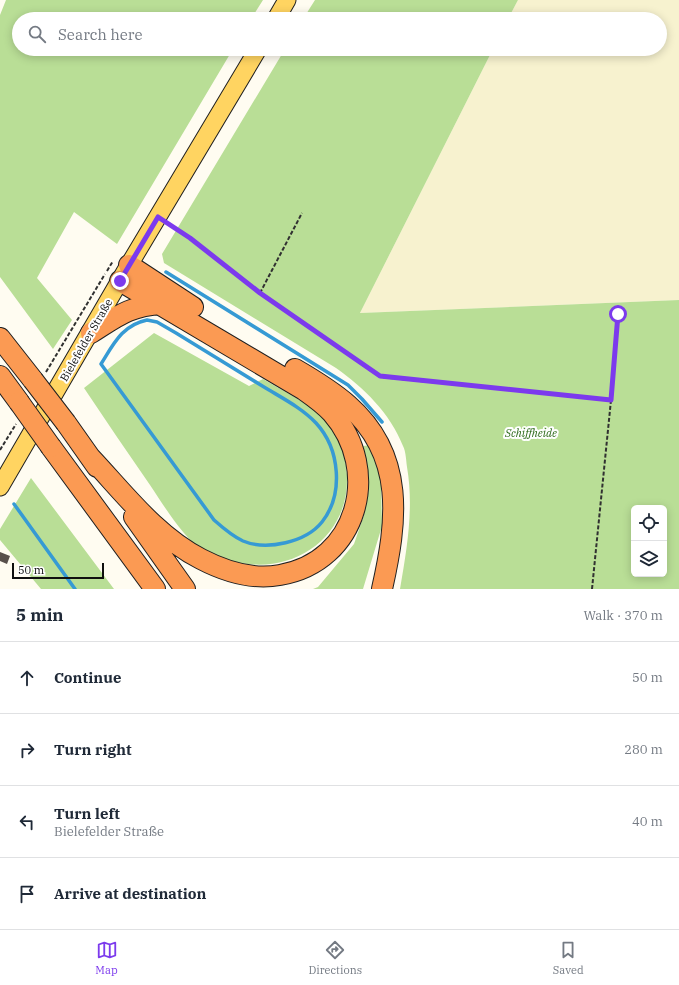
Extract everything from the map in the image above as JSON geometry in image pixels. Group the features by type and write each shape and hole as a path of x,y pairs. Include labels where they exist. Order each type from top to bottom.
{"highway":[{"path":"90,457 150,522 171,539 200,559 241,574 267,576 280,575 304,568 320,558 335,546 349,523 357,498 359,472 350,440 331,412 304,390 162,304 125,273"},
{"path":"125,273 178,298 324,387 349,406 369,429 377,442 388,468 394,496 393,536 382,589"},
{"path":"91,333 130,309 143,305 162,304"},
{"path":"0,338 66,423 185,589"},
{"path":"0,376 155,589"}],"main road":[{"path":"280,12 287,0"},
{"name":"Bielefelder Straße","path":"0,487 254,56"}],"path":[{"path":"260,293 302,213"},
{"path":"158,217 190,238 260,293 380,376 611,400"},
{"path":"592,589 618,314"}],"shaded area":[{"path":"518,0 679,0 679,300 360,313 489,56 667,56 667,12 512,12"}],"green space":[{"path":"6,0 263,0 255,12 12,12 12,56 229,56 117,244 74,212 37,278 72,320 53,349 0,277 0,15"},
{"path":"315,0 518,0 512,12 307,12"},
{"name":"Schiffheide","path":"281,56 489,56 360,313 679,300 679,589 400,589 410,513 409,482 404,448 398,434 375,402 336,368 164,263 162,254"},
{"path":"154,333 249,386 263,379 303,402 330,425 336,435 345,459 347,475 345,499 337,520 325,537 309,551 289,560 268,564 246,564 203,551 181,530 84,388"},
{"path":"371,445 381,482 382,526 363,589 313,589 318,587 354,544 364,515 369,488 363,446"},
{"path":"31,478 114,589 41,589 0,540 0,529"}],"building":[{"path":"0,552 10,556 7,564 0,561"}],"waterway":[{"path":"166,272 348,385 382,422"},
{"path":"147,320 157,322 176,333 292,404 316,423 324,434 334,458 336,485 334,498 329,511 322,522 315,529 306,535 286,543 263,545 253,544 239,539 214,520 101,364 114,343 125,331 131,326 147,320"},
{"path":"14,504 75,589"}],"route":[{"path":"120,281 158,217 190,238 260,293 380,376 611,400 618,314"}]}
